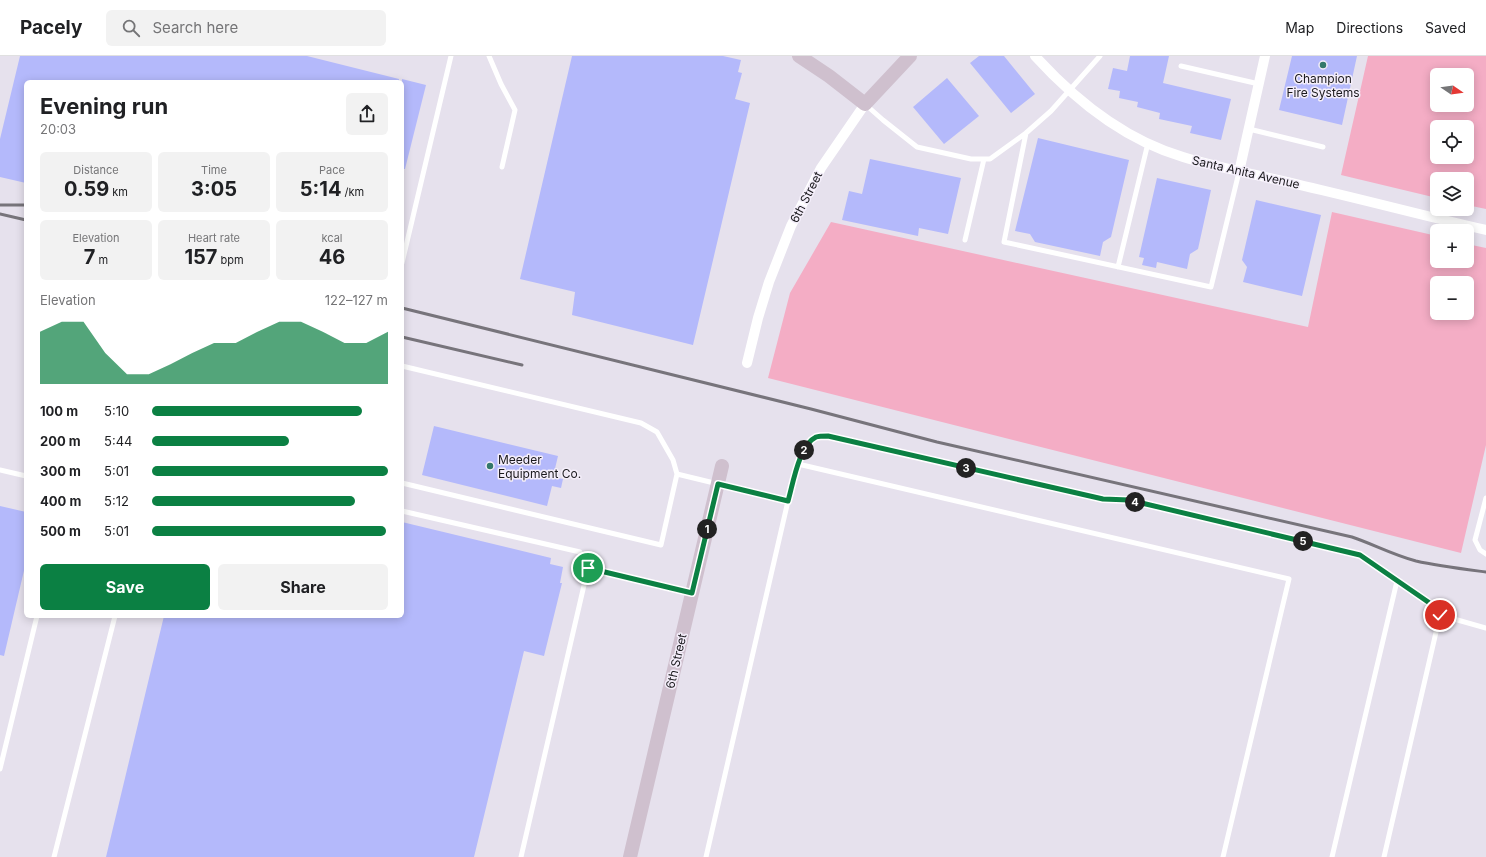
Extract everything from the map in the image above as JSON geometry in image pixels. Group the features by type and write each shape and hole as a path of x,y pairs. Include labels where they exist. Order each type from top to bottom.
{"street":[{"path":"799,56 829,76 865,104"},
{"name":"6th Street","path":"747,363 762,303 776,260 788,232 821,168 865,104 910,56"},
{"name":"Santa Anita Avenue","path":"1035,56 1068,90 1105,119 1148,143 1182,157 1239,172 1309,187 1486,230"},
{"path":"1239,172 1265,56"},
{"name":"6th Street","path":"630,857 722,466"}],"lane":[{"path":"404,255 451,56"},
{"path":"489,56 501,84 515,110 502,167"},
{"path":"865,104 882,120 917,147 971,159 990,159 1026,133 1051,111 1068,90 1100,56"},
{"path":"1181,66 1259,84"},
{"path":"1249,129 1323,147"},
{"path":"1026,133 1004,242 1211,287 1239,172"},
{"path":"1118,267 1148,143"},
{"path":"966,240 984,159"},
{"path":"404,366 641,423 657,432 673,460 677,474 661,545 404,483"},
{"path":"706,857 788,501 798,464 806,445 816,437 828,436 1103,499 1129,500 1360,555 1431,604 1440,615 1486,628"},
{"path":"798,464 1289,579 1223,857"},
{"path":"0,470 24,476"},
{"path":"677,474 788,501"},
{"path":"1486,498 1475,540 1480,550 1486,554"},
{"path":"404,511 580,552 588,568 521,857"},
{"path":"588,568 692,593"},
{"path":"1332,857 1398,581"},
{"path":"1384,857 1440,615"},
{"path":"0,769 37,618"},
{"path":"54,857 114,618"}],"shaded area":[{"path":"1368,56 1486,56 1486,209 1474,206 1474,172 1430,172 1430,196 1341,175"},
{"path":"1332,212 1430,234 1430,268 1474,268 1474,245 1486,248 1486,445 1461,553 768,378 790,293 831,222 1308,327"}],"building":[{"path":"20,56 307,56 399,79 24,80 24,183 0,177 0,139"},
{"path":"572,56 723,56 741,60 738,72 742,73 735,99 750,103 693,345 572,315 575,292 520,279"},
{"path":"979,56 1004,56 1035,94 1011,113 970,63"},
{"path":"1130,56 1169,56 1163,83 1231,99 1221,140 1190,133 1192,126 1159,119 1160,113 1137,107 1138,102 1119,98 1120,91 1108,89 1113,68 1127,71"},
{"path":"1292,56 1357,56 1342,125 1279,110"},
{"path":"947,78 979,116 944,144 913,107"},
{"path":"402,79 426,85 405,169 404,80"},
{"path":"1038,138 1129,160 1111,237 1103,242 1100,256 1035,242 1030,234 1015,231"},
{"path":"870,159 961,178 948,234 919,228 918,236 842,220 849,191 862,194"},
{"path":"1157,178 1211,190 1198,249 1190,254 1187,269 1157,262 1156,268 1142,265 1144,258 1139,257"},
{"path":"1256,200 1321,215 1302,296 1243,282 1247,267 1242,260"},
{"name":"Meeder Equipment Co.","path":"434,426 558,456 553,477 563,479 561,488 552,486 547,506 422,475"},
{"path":"0,506 24,512 24,571 4,656 0,655"},
{"path":"404,522 551,558 550,564 563,567 560,583 562,583 544,656 524,651 474,857 106,857 164,618 404,618"}],"railway":[{"path":"0,205 24,205"},
{"path":"0,214 24,220"},
{"path":"404,308 811,409 937,442 1352,537 1399,556 1416,561 1486,572"},
{"path":"404,337 522,365"}],"place":[{"name":"Champion Fire Systems","path":"1323,65"},
{"name":"Meeder Equipment Co.","path":"490,466"}],"route":[{"path":"588,568 692,593 718,484 788,501 800,458 806,445 816,437 828,436 1103,499 1129,500 1360,555 1431,604 1440,615"}]}
